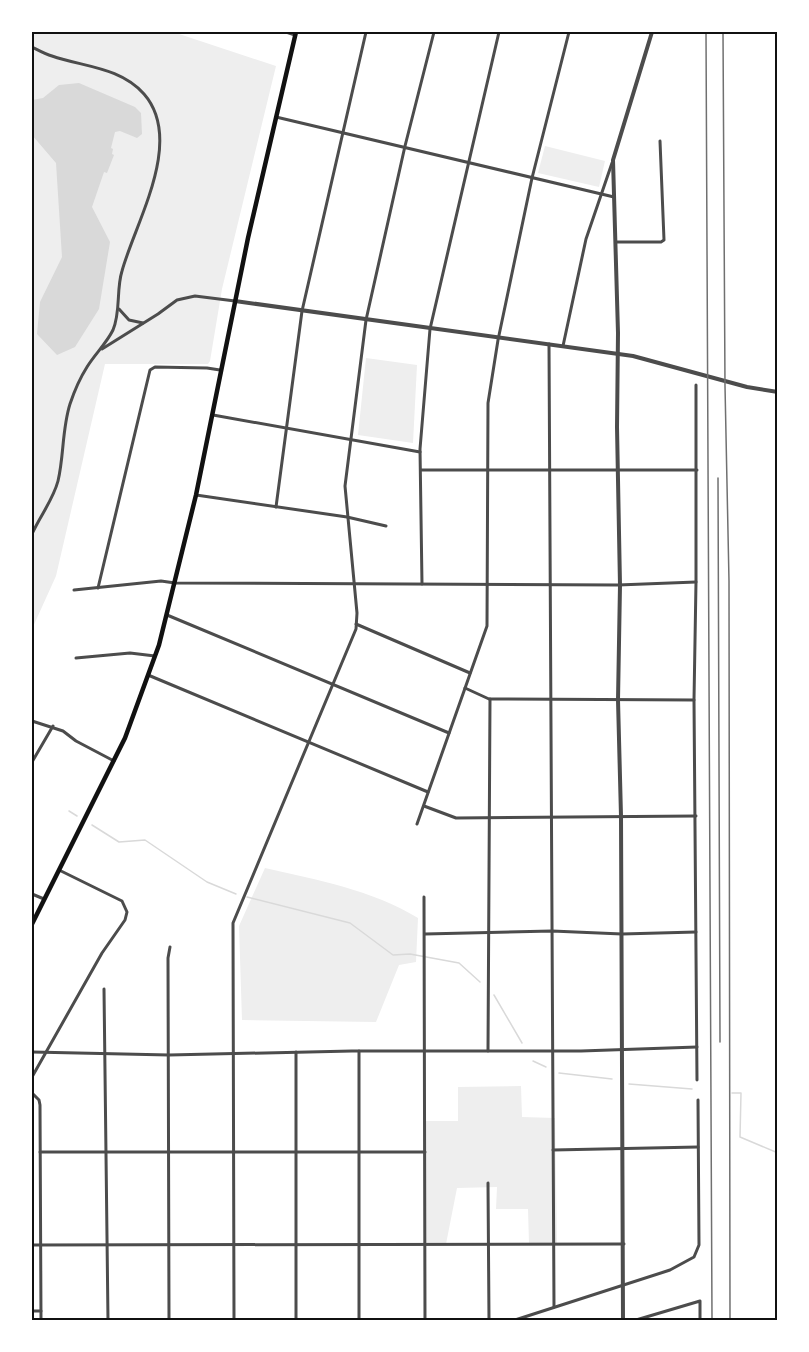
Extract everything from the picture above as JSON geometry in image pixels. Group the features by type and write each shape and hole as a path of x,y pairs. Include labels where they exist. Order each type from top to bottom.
{"main road":[{"path":"32,924 126,738 155,656 196,495 220,370 296,33"}],"street":[{"path":"286,32 296,33"},
{"path":"276,507 303,311 366,32"},
{"path":"234,1320 233,923 356,624 345,486 366,320 405,146 434,32"},
{"path":"422,584 420,452 430,329 499,32"},
{"path":"417,824 487,626 488,403 498,339 532,178 568,32"},
{"path":"563,346 586,239 613,160 651,32"},
{"path":"32,47 52,56 116,74 130,82 144,94 152,106 158,126 159,150 157,170 148,201 122,268 114,328 87,367 69,406 54,493 32,534"},
{"path":"276,117 614,197"},
{"path":"616,242 661,242 664,240 660,141"},
{"path":"613,160 618,333 617,468 620,585 618,700 622,934 623,1320"},
{"path":"101,349 145,323 177,300 186,297 214,297 498,339 633,356 747,387 777,392"},
{"path":"118,307 129,320 145,323"},
{"path":"549,344 554,1307"},
{"path":"98,588 150,370 155,367 220,370"},
{"path":"696,384 694,700 697,1080"},
{"path":"213,415 420,452"},
{"path":"421,470 617,468 697,470"},
{"path":"196,495 347,517 386,526"},
{"path":"74,590 161,580 175,583 488,585 620,585 696,582"},
{"path":"166,615 449,733"},
{"path":"356,624 470,673"},
{"path":"76,658 130,653 155,656"},
{"path":"148,675 428,792"},
{"path":"465,687 490,699 694,700"},
{"path":"488,1051 490,699"},
{"path":"32,721 63,731 76,741 114,761"},
{"path":"32,776 32,762 52,726"},
{"path":"423,806 456,818 696,816"},
{"path":"32,1077 102,952 127,916 125,904 59,870"},
{"path":"32,894 44,899"},
{"path":"424,897 425,1320"},
{"path":"424,934 552,931 622,934 696,932"},
{"path":"170,947 168,958 170,1320"},
{"path":"104,988 108,1320"},
{"path":"32,1052 169,1055 359,1051 622,1050 697,1047"},
{"path":"359,1051 359,1320"},
{"path":"296,1052 296,1320"},
{"path":"32,1093 39,1100 40,1105 41,1320"},
{"path":"515,1320 624,1286 694,1257 699,1245 698,1100"},
{"path":"553,1150 698,1147"},
{"path":"40,1152 425,1152"},
{"path":"488,1183 489,1320"},
{"path":"32,1245 624,1244"},
{"path":"636,1320 700,1301 700,1320"},
{"path":"32,1311 41,1311"}],"shaded area":[{"path":"32,32 173,32 276,66 222,289 210,361 208,364 105,364 56,576 32,629"},
{"path":"79,83 135,107 141,113 142,134 137,138 120,131 115,132 111,148 114,155 107,173 104,172 92,207 110,242 99,309 75,347 57,355 37,334 40,302 62,257 56,163 32,135 32,100 43,98 59,85"},
{"path":"545,146 605,161 599,187 538,173"},
{"path":"366,358 417,365 413,443 358,435"},
{"path":"265,868 363,893 418,918 416,962 399,965 376,1022 242,1020 239,926"},
{"path":"521,1086 522,1117 555,1118 557,1245 529,1244 528,1209 496,1209 497,1187 457,1188 446,1244 425,1244 425,1121 458,1121 458,1087"}],"waterway":[{"path":"69,811 77,816"},
{"path":"92,825 119,842 145,840 207,882 236,894"},
{"path":"247,897 350,923 393,955 410,954 459,963 480,982"},
{"path":"494,995 522,1043"},
{"path":"533,1061 546,1067"},
{"path":"559,1073 612,1079"},
{"path":"629,1084 692,1089"},
{"path":"732,1093 741,1093 740,1137 778,1153"}],"railway":[{"path":"706,32 712,1320"},
{"path":"723,32 725,386 729,581 730,1320"},
{"path":"718,478 720,1042"}]}
